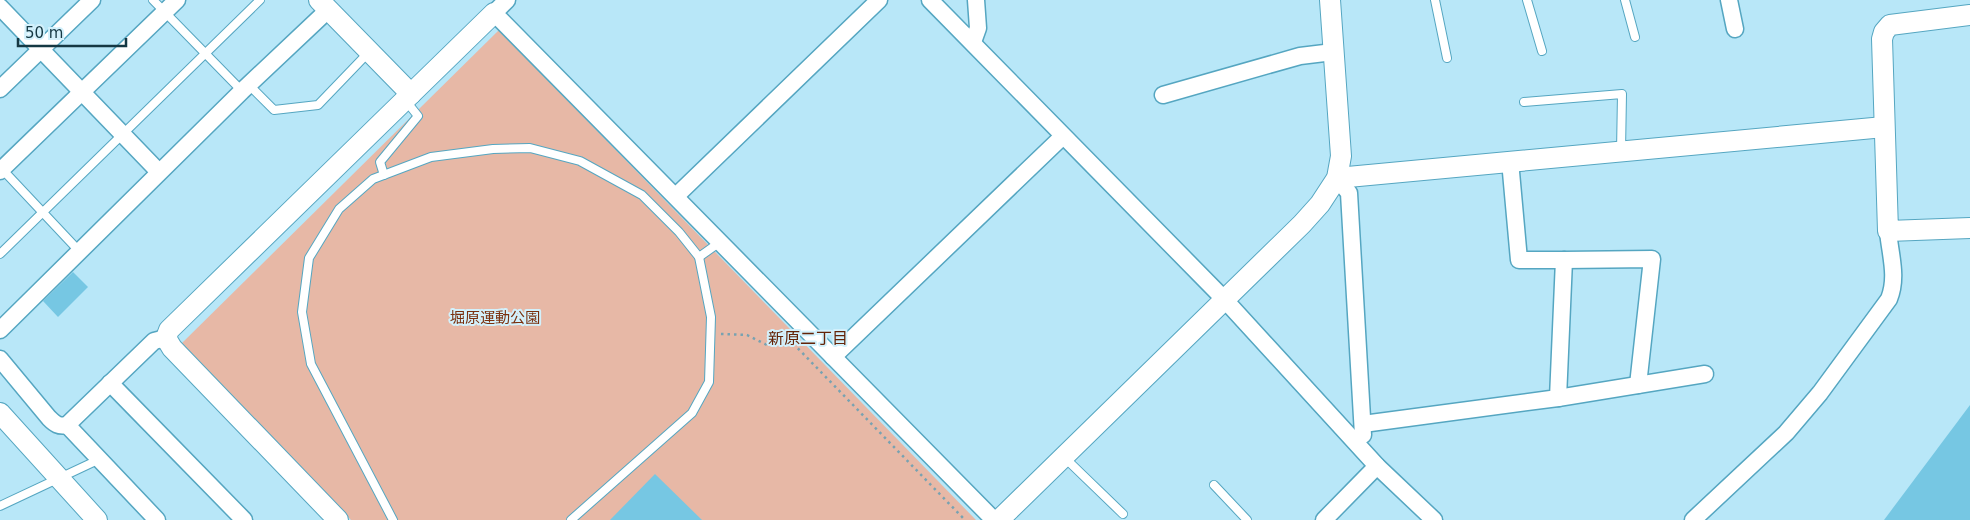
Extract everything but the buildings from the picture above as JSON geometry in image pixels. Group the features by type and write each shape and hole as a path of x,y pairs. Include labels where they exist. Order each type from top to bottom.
{"street":[{"path":"0,89 92,0"},
{"path":"1,169 178,0"},
{"path":"676,196 879,0"},
{"path":"930,0 973,42 1062,137 1225,300 1377,466 1434,520"},
{"path":"973,42 978,28 976,0"},
{"path":"999,520 1225,300 1320,204 1336,178 1341,145 1330,0"},
{"path":"1730,0 1735,29"},
{"path":"0,330 245,88 324,5 370,52 408,97"},
{"path":"3,6 42,50 159,172"},
{"path":"166,338 169,330 501,6 720,242 994,520"},
{"path":"1694,520 1786,433 1820,393 1889,299 1893,288 1894,276 1888,231 1884,127 1882,39 1886,29 1890,25 1900,22 1970,15"},
{"path":"1163,95 1300,56 1333,52"},
{"path":"1336,178 1884,127"},
{"path":"834,357 1062,137"},
{"path":"1510,161 1519,260 1652,260 1638,385"},
{"path":"1336,178 1349,193 1363,450"},
{"path":"1888,231 1970,228"},
{"path":"1558,398 1564,260"},
{"path":"0,359 56,425 67,425 154,341 166,338"},
{"path":"166,338 172,348 338,520"},
{"path":"1363,424 1558,398 1705,374"},
{"path":"110,383 244,520"},
{"path":"1,416 97,520"},
{"path":"67,425 157,520"},
{"path":"1324,520 1377,466"}],"lane":[{"path":"153,0 206,54 274,110 318,105 370,52"},
{"path":"0,254 260,0"},
{"path":"1435,0 1447,58"},
{"path":"1527,0 1542,51"},
{"path":"1625,0 1635,37"},
{"path":"1524,102 1622,94 1621,151"},
{"path":"384,175 380,162 418,116 408,97"},
{"path":"393,520 311,364 302,312 308,258 339,209 373,179 431,156 493,148 530,148 580,161 642,195 679,232 699,257 711,317 709,382 692,414 571,520"},
{"path":"1,169 80,252"},
{"path":"699,257 720,242"},
{"path":"1064,456 1123,514"},
{"path":"0,506 58,477 100,459"},
{"path":"1214,485 1246,520"}],"path":[{"path":"710,333 747,335 767,345 782,332 965,520"}],"green space":[{"name":"堀原運動公園","path":"499,30 976,520 351,520 181,344"}],"district":[{"name":"新原二丁目","path":"808,338"}]}
